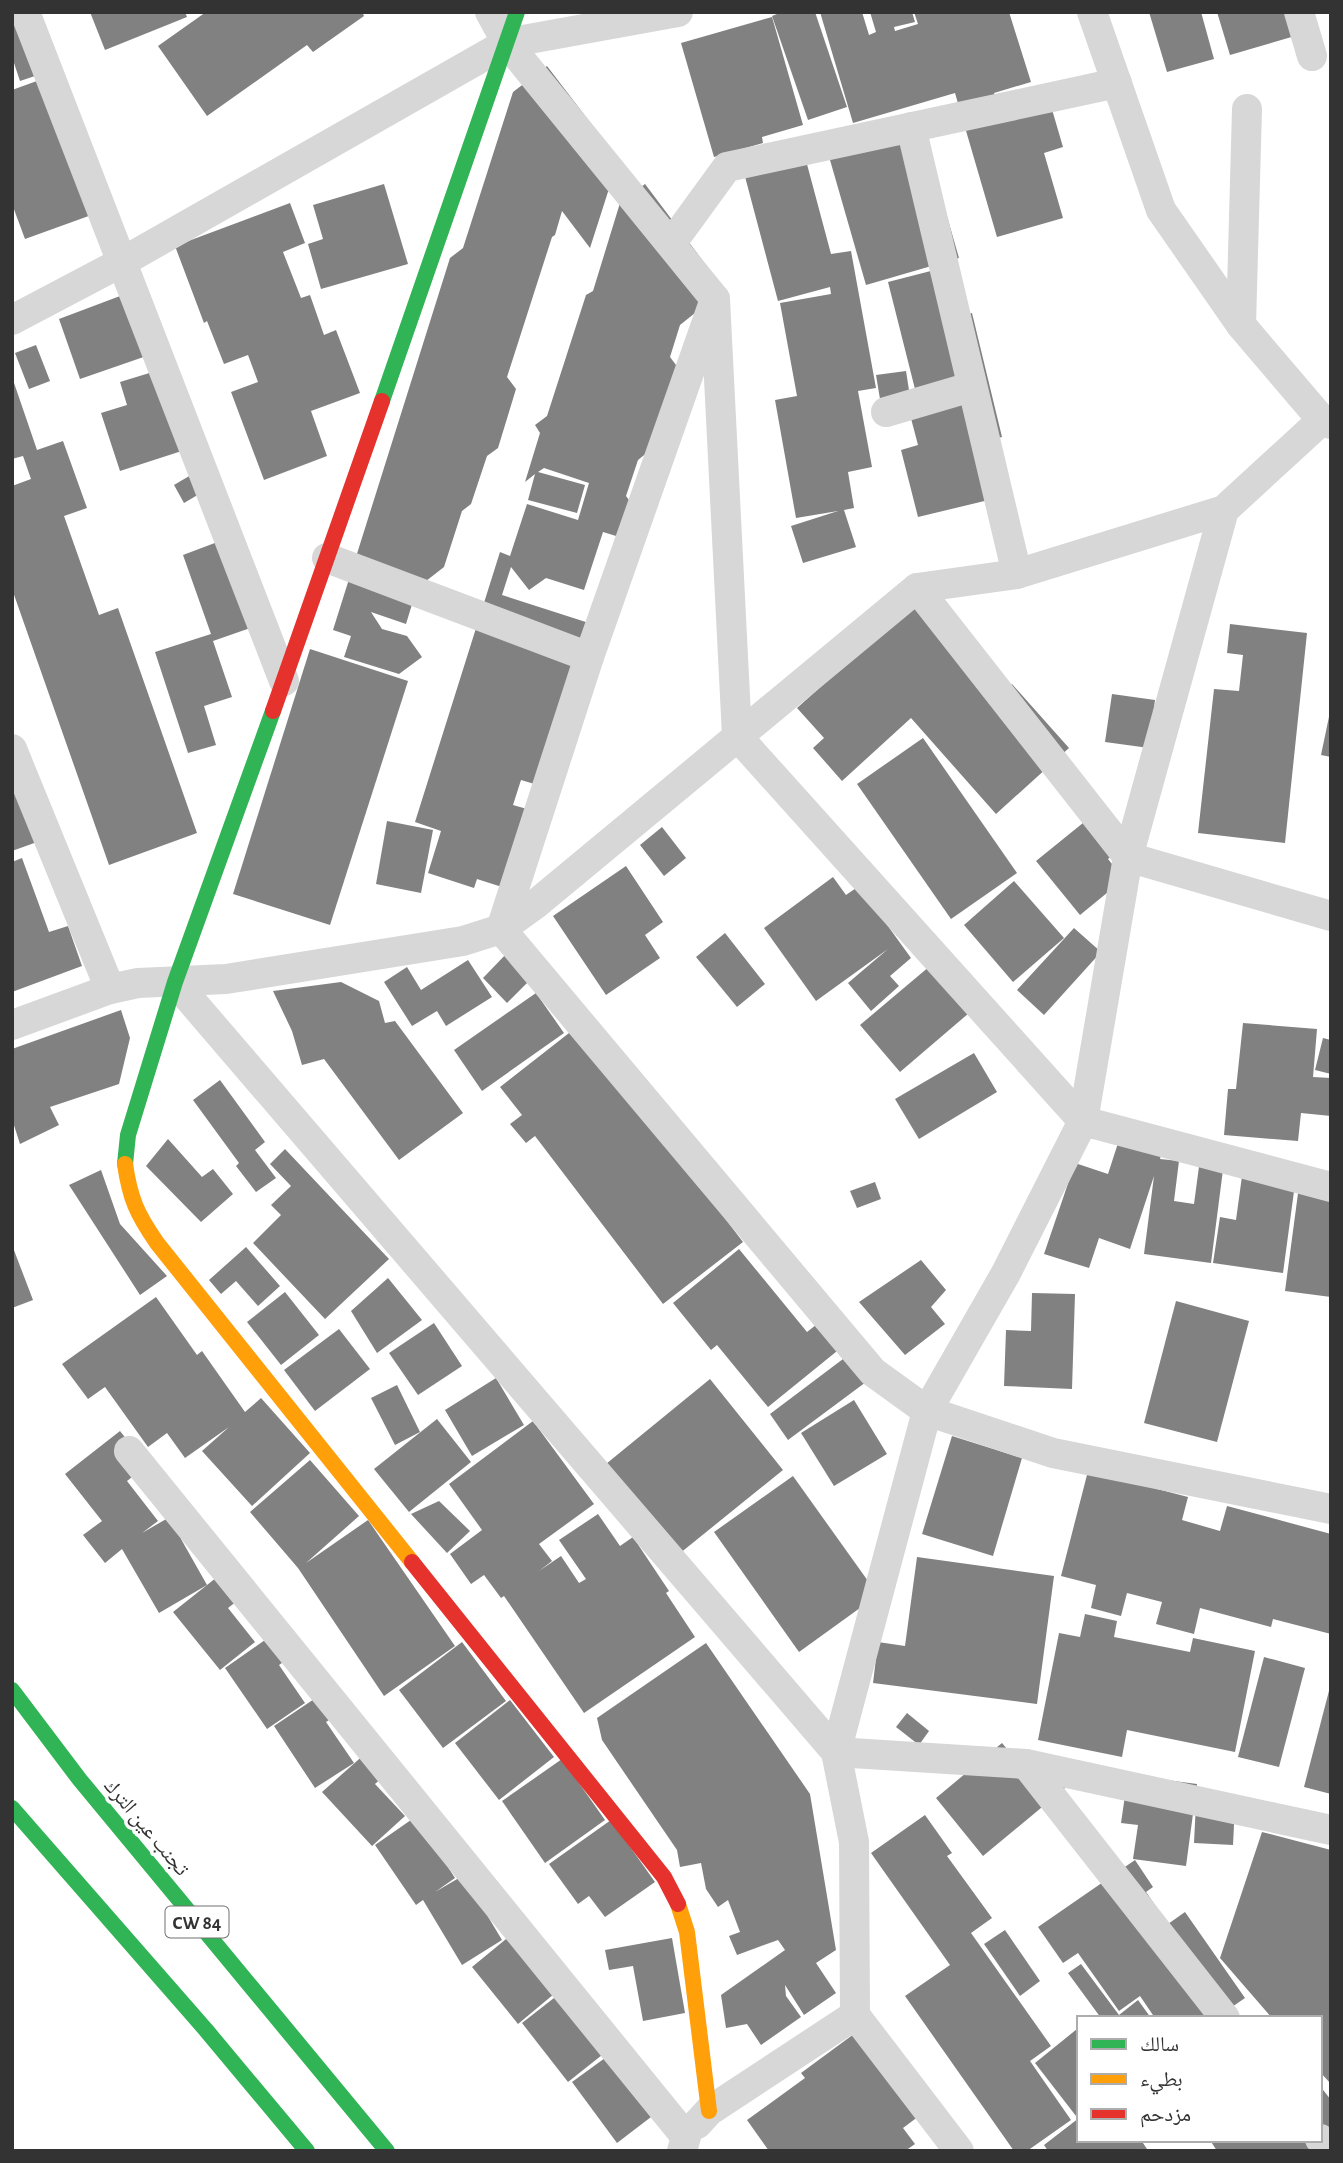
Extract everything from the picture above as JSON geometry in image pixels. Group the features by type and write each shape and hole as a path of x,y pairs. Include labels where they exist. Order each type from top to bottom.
{"main road":[{"path":"517,12 284,681 175,982 128,1135 125,1163 129,1192 140,1219 156,1243 664,1877 674,1894 687,1932 709,2111"},
{"name":"تجنب عين الترك","path":"12,1689 80,1780 387,2151"},
{"name":"CW 84","path":"12,1808 206,2030 307,2151"}],"street":[{"path":"25,12 284,681"},
{"path":"490,12 507,43 715,299 737,736 1083,1121 1331,1186"},
{"path":"12,320 122,262 507,43 678,12"},
{"path":"12,1025 110,989 138,983 226,979 431,948 501,929 537,903 917,588 1017,574 1224,510 1326,422 1241,325 1161,210 1092,12"},
{"path":"1299,12 1312,56"},
{"path":"671,244 727,167 1116,83"},
{"path":"1241,325 1247,109"},
{"path":"911,127 1017,574"},
{"path":"501,929 589,657 715,299"},
{"path":"886,412 971,387"},
{"path":"959,2151 855,2015 854,1842 836,1752 927,1411 1006,1273 1083,1121 1128,857 1224,510"},
{"path":"327,558 589,657"},
{"path":"917,588 1128,857 1331,916"},
{"path":"12,749 110,989"},
{"path":"501,929 873,1372 927,1411 1053,1453 1331,1509"},
{"path":"175,982 836,1752 1026,1764 1331,1830"},
{"path":"129,1451 684,2144 709,2111 855,2015"},
{"path":"1026,1764 1223,2016"}],"building":[{"path":"90,12 185,12 187,17 105,50"},
{"path":"206,12 362,12 364,16 313,52 307,45 207,116 158,46"},
{"path":"782,12 815,12 847,107 808,120 772,16"},
{"path":"820,12 862,12 869,35 876,32 870,12 912,12 915,22 894,27 895,31 918,24 914,12 1009,12 1031,82 994,93 998,104 1046,89 1063,147 1044,153 1063,218 997,237 955,93 853,123"},
{"path":"1149,12 1201,12 1214,59 1167,72"},
{"path":"1217,12 1288,12 1295,36 1230,55"},
{"path":"22,17 41,74 20,81 12,57 12,21"},
{"path":"772,17 803,125 762,137 763,143 714,157 681,43"},
{"path":"547,66 599,134 615,170 590,248 562,211 507,377 516,389 498,448 487,456 471,504 462,511 444,567 417,588 406,624 371,612 382,629 407,636 422,657 399,674 344,657 351,636 333,630 450,258 463,248 513,92"},
{"path":"48,77 97,213 25,239 12,204 12,90"},
{"path":"921,126 959,258 866,285 828,153"},
{"path":"804,153 831,254 851,251 876,388 858,391 872,467 848,472 854,508 844,510 856,547 803,563 791,526 838,511 796,518 775,400 797,396 780,303 831,294 830,287 778,301 743,169"},
{"path":"384,184 408,264 321,289 308,244 323,239 313,205"},
{"path":"645,184 712,273 700,309 680,325 670,357 682,373 659,443 638,460 626,496 635,508 626,539 603,532 584,590 546,578 529,590 511,567 502,595 592,624 541,786 521,780 513,805 527,809 502,887 477,879 474,888 428,873 441,831 415,822 500,552 510,556 527,504 578,520 589,483 544,468 538,472 585,485 577,513 528,500 535,474 525,482 540,433 535,425 547,416 586,295 593,291 620,203"},
{"path":"290,203 305,243 283,252 301,298 310,295 324,335 336,330 360,393 311,411 327,456 264,480 231,392 258,382 248,355 224,364 207,321 204,323 175,246"},
{"path":"958,264 953,318 972,313 1002,437 983,442 997,498 918,517 901,450 918,445 908,407 882,411 876,375 906,371 911,403 918,401 888,282"},
{"path":"136,290 158,352 80,379 59,319"},
{"path":"36,345 50,381 29,389 15,353"},
{"path":"169,367 194,447 120,471 101,413 127,405 120,382"},
{"path":"12,377 37,450 63,441 87,508 64,516 99,615 118,608 197,833 109,865 12,589 12,486 31,479 23,456 12,459"},
{"path":"196,472 206,490 184,503 174,485"},
{"path":"228,538 259,625 213,641 232,697 204,706 216,745 188,753 155,652 211,634 183,555"},
{"path":"929,590 996,699 1012,684 1069,748 996,814 911,718 842,781 813,748 824,738 797,708"},
{"path":"1230,624 1307,633 1285,843 1198,833 1214,689 1239,691 1243,655 1227,653"},
{"path":"310,649 408,681 330,925 233,894"},
{"path":"1112,694 1155,700 1149,748 1105,742"},
{"path":"1331,712 1331,757 1321,755"},
{"path":"923,738 1017,873 951,919 857,784"},
{"path":"12,777 37,842 12,851"},
{"path":"1099,810 1127,843 1108,859 1124,879 1080,915 1036,861"},
{"path":"387,821 433,830 421,893 376,884"},
{"path":"662,827 686,858 664,876 640,845"},
{"path":"22,858 49,932 68,926 82,966 12,992 12,862"},
{"path":"626,866 663,922 645,935 660,958 606,995 553,916"},
{"path":"833,877 846,895 859,886 911,958 890,976 899,986 871,1011 848,983 888,949 816,1001 764,928"},
{"path":"1014,881 1064,938 1013,982 964,925"},
{"path":"1074,928 1101,952 1044,1015 1017,990"},
{"path":"725,933 765,984 737,1007 696,957"},
{"path":"509,951 534,976 507,1003 483,978"},
{"path":"468,960 492,997 446,1026 437,1011 412,1026 384,982 407,967 421,990"},
{"path":"930,966 969,1013 900,1072 860,1025"},
{"path":"341,982 379,1001 385,1023 395,1021 463,1113 399,1160 324,1059 302,1065 292,1031 273,991"},
{"path":"536,993 564,1033 482,1091 454,1050"},
{"path":"121,1010 130,1038 119,1084 50,1107 59,1125 20,1144 12,1119 12,1049"},
{"path":"1243,1023 1317,1029 1313,1077 1331,1078 1331,1116 1301,1113 1298,1141 1224,1135 1228,1089 1236,1089"},
{"path":"578,1026 743,1242 663,1304 535,1136 526,1143 510,1124 522,1115 500,1087"},
{"path":"1323,1038 1331,1040 1331,1074 1315,1070"},
{"path":"974,1053 997,1092 919,1139 895,1099"},
{"path":"220,1080 265,1142 255,1150 276,1178 256,1192 236,1166 239,1163 193,1100"},
{"path":"1120,1137 1162,1151 1160,1159 1179,1161 1174,1201 1194,1204 1200,1159 1224,1162 1211,1263 1144,1254 1154,1176 1130,1249 1099,1238 1089,1268 1044,1254 1075,1163 1108,1174"},
{"path":"168,1139 202,1177 213,1169 233,1194 201,1222 146,1166"},
{"path":"285,1149 389,1259 325,1319 253,1243 281,1215 271,1205 291,1186 270,1164"},
{"path":"101,1170 120,1224 167,1276 140,1295 69,1185"},
{"path":"1242,1176 1295,1184 1283,1273 1213,1263 1220,1217 1236,1220"},
{"path":"875,1182 881,1199 857,1208 850,1191"},
{"path":"1299,1186 1331,1190 1331,1297 1285,1291"},
{"path":"12,1245 33,1300 12,1308"},
{"path":"246,1247 280,1286 258,1306 236,1281 221,1294 209,1280"},
{"path":"739,1249 807,1332 821,1321 842,1347 768,1407 717,1345 711,1350 673,1303"},
{"path":"921,1260 946,1290 931,1307 945,1324 905,1355 859,1302"},
{"path":"388,1278 422,1320 377,1353 351,1311"},
{"path":"285,1292 319,1335 281,1365 247,1322"},
{"path":"1032,1293 1075,1294 1072,1389 1004,1386 1006,1330 1031,1331"},
{"path":"156,1297 197,1355 202,1351 245,1412 261,1398 310,1453 252,1506 202,1451 229,1427 185,1458 167,1433 148,1447 105,1387 88,1399 62,1364"},
{"path":"1176,1301 1249,1321 1217,1442 1144,1423"},
{"path":"434,1323 462,1366 418,1395 389,1353"},
{"path":"339,1329 370,1369 315,1411 284,1370"},
{"path":"847,1356 866,1382 788,1440 770,1414"},
{"path":"496,1378 524,1425 472,1456 445,1410"},
{"path":"710,1379 783,1470 679,1554 606,1464"},
{"path":"397,1385 420,1432 395,1445 371,1398"},
{"path":"854,1400 887,1454 834,1486 801,1433"},
{"path":"437,1419 471,1462 409,1512 374,1469"},
{"path":"533,1421 594,1504 539,1544 552,1561 539,1571 561,1556 579,1583 586,1579 559,1540 598,1514 620,1546 633,1537 669,1591 666,1593 695,1637 584,1713 504,1596 501,1598 484,1575 471,1584 450,1554 482,1530 449,1484"},
{"path":"120,1431 147,1465 127,1481 158,1521 142,1533 187,1507 200,1528 181,1539 207,1585 159,1613 122,1549 105,1563 83,1535 102,1521 65,1474"},
{"path":"952,1436 1022,1458 993,1556 922,1534"},
{"path":"310,1460 359,1516 306,1563 368,1520 455,1646 384,1696 298,1568 250,1512"},
{"path":"1088,1471 1188,1497 1182,1520 1220,1531 1227,1506 1331,1534 1331,1634 1273,1619 1271,1627 1200,1608 1194,1634 1156,1624 1162,1602 1127,1593 1121,1616 1091,1608 1096,1585 1061,1576"},
{"path":"793,1476 878,1595 799,1652 714,1532"},
{"path":"439,1501 470,1531 447,1553 411,1514"},
{"path":"917,1557 1054,1576 1037,1704 873,1683 878,1642 905,1646"},
{"path":"231,1566 251,1590 228,1608 255,1642 220,1670 173,1612"},
{"path":"1085,1614 1117,1621 1114,1637 1190,1652 1193,1638 1255,1651 1235,1752 1127,1730 1122,1757 1038,1740 1059,1633 1080,1637"},
{"path":"282,1628 299,1651 279,1665 305,1703 267,1729 225,1668"},
{"path":"462,1642 506,1701 443,1748 399,1690"},
{"path":"706,1643 810,1794 836,1950 816,1963 836,1993 804,2015 785,1985 786,1996 801,2017 761,2045 747,2024 726,2028 721,1995 785,1950 778,1940 737,1955 729,1936 740,1932 728,1900 718,1907 706,1889 701,1863 680,1867 677,1850 602,1740 597,1718"},
{"path":"1264,1657 1305,1668 1279,1767 1238,1757"},
{"path":"332,1687 346,1709 326,1722 354,1763 315,1788 274,1726"},
{"path":"1331,1687 1331,1794 1304,1787"},
{"path":"510,1700 554,1757 499,1800 455,1743"},
{"path":"907,1713 929,1731 919,1745 896,1727"},
{"path":"1002,1743 1026,1772 1041,1759 1065,1788 983,1856 936,1798"},
{"path":"376,1744 396,1765 375,1784 405,1816 372,1846 322,1792"},
{"path":"562,1759 605,1820 545,1863 502,1801"},
{"path":"1128,1775 1197,1784 1186,1866 1133,1859 1138,1825 1121,1823"},
{"path":"1196,1803 1235,1805 1233,1845 1194,1843"},
{"path":"431,1806 431,1841 455,1878 435,1892 481,1865 475,1895 502,1940 462,1965 423,1900 416,1905 375,1845"},
{"path":"925,1815 952,1853 947,1856 992,1918 971,1933 1051,2046 1030,2061 1071,2120 1027,2151 1014,2151 905,1996 950,1965 871,1853"},
{"path":"611,1820 655,1882 605,1917 589,1896 578,1904 549,1864"},
{"path":"1262,1832 1331,1850 1331,2084 1322,2074 1322,2016 1270,2016 1220,1958"},
{"path":"1135,1860 1153,1887 1146,1892 1168,1924 1185,1912 1245,1998 1219,2016 1154,2016 1140,1996 1119,2011 1078,1953 1063,1963 1038,1927"},
{"path":"528,1921 560,1989 518,2024 472,1967"},
{"path":"1005,1930 1040,1981 1020,1996 984,1944"},
{"path":"672,1938 685,2013 643,2021 633,1966 609,1970 605,1950"},
{"path":"1081,1964 1119,2015 1138,2000 1150,2016 1100,2016 1068,1973"},
{"path":"577,1980 602,2055 568,2082 522,2023"},
{"path":"1077,2029 1077,2115 1076,2116 1035,2063"},
{"path":"858,2031 919,2116 903,2128 915,2144 905,2151 769,2151 747,2120 805,2078 801,2073"},
{"path":"627,2042 651,2117 617,2143 572,2082"},
{"path":"1322,2089 1331,2100 1331,2151 1217,2151 1211,2142 1322,2142"},
{"path":"1077,2120 1077,2142 1142,2142 1147,2149 1048,2151 1044,2145"}],"traffic: fast":[{"path":"382,401 517,12"},
{"path":"125,1164 128,1135 175,982 273,711"},
{"path":"12,1690 80,1780 387,2151"},
{"path":"12,1808 206,2030 307,2151"}],"traffic: slow":[{"path":"125,1164 135,1206 157,1243 412,1562"},
{"path":"678,1904 687,1932 709,2111"}],"traffic: jam":[{"path":"273,711 382,401"},
{"path":"412,1562 664,1877 678,1904"}]}
